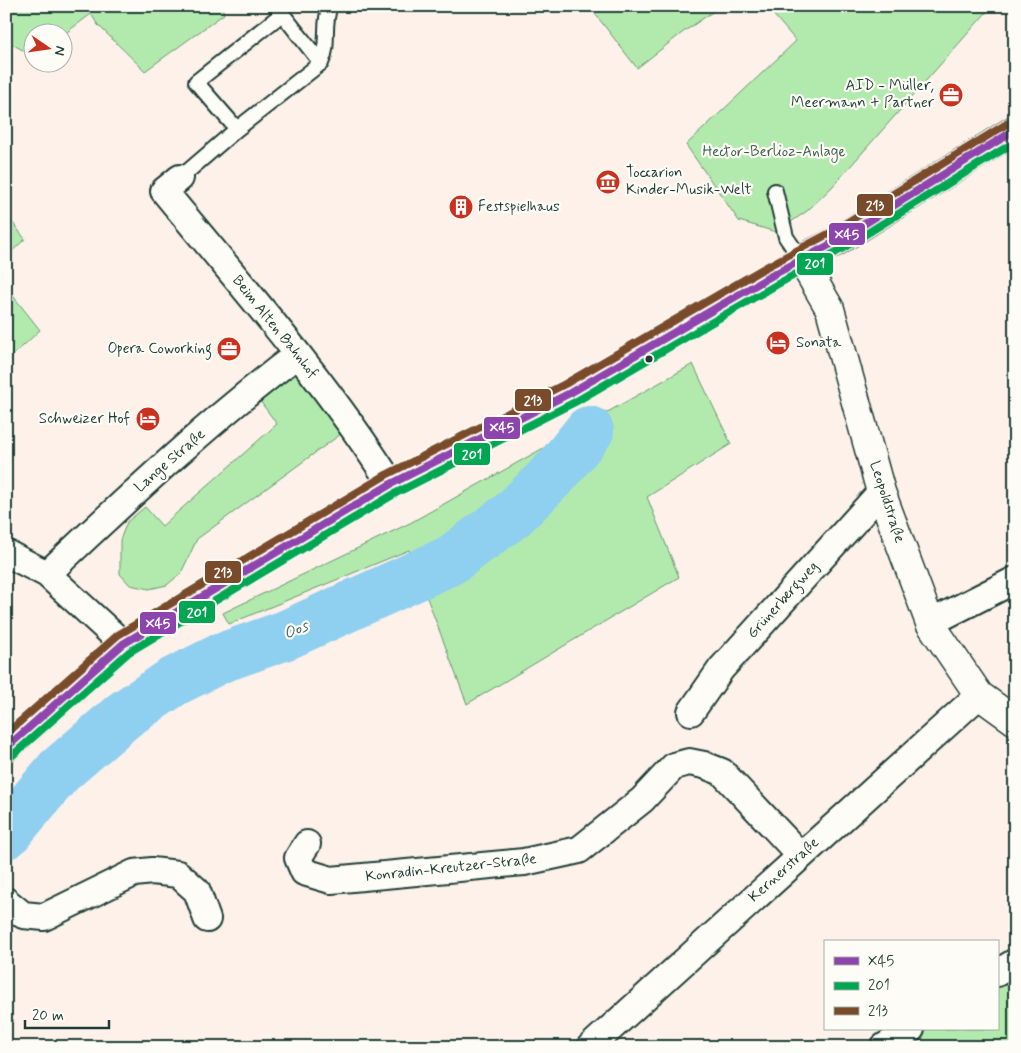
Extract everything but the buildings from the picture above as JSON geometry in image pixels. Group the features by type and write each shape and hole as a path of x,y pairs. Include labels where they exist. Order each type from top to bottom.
{"main road":[{"path":"801,259 835,242 1015,130"},
{"name":"Leopoldstraße","path":"801,259 830,309 881,492 930,623 979,695 1015,721"}],"street":[{"name":"Beim Alten Bahnhof","path":"180,178 164,191 298,354 369,449 391,484"},
{"path":"6,748 123,644 391,484 570,393 801,259"},
{"name":"Lange Straße","path":"47,574 133,493 251,390 298,354"},
{"name":"Grünerbergweg","path":"691,712 721,669 881,492"},
{"path":"6,553 47,574 123,644"},
{"path":"930,623 1015,580"},
{"name":"Kernerstraße","path":"590,1047 979,695"},
{"name":"Konradin-Kreutzer-Straße","path":"307,844 298,858 304,872 331,880 524,862 579,850 642,800 674,766 689,762 722,772 800,855"},
{"path":"6,901 23,915 44,917 134,873 178,874 197,891 207,919"},
{"path":"998,972 1015,962"},
{"path":"884,1047 910,1030"}],"lane":[{"path":"180,178 237,129 321,63 326,52 326,15 330,6"},
{"path":"237,129 196,82 280,10 321,63"},
{"path":"774,191 786,237 801,259"}],"green space":[{"path":"6,6 222,6 224,14 145,71 98,25 91,14 72,28 72,22 22,22 22,50 6,41"},
{"path":"589,6 721,6 637,68"},
{"name":"Hector-Berlioz-Anlage","path":"766,6 992,6 832,187 807,211 776,232 739,221 686,145 796,41"},
{"path":"6,214 25,239 6,257"},
{"path":"6,287 40,330 6,362"},
{"path":"693,364 731,444 647,497 679,577 467,704 409,550 229,624 223,613 410,523"},
{"path":"295,367 345,431 197,539 181,573 167,585 149,589 130,585 120,574 120,540 127,522 145,507 162,526 277,424 257,397"},
{"path":"1015,971 1015,1047 897,1047 922,1030 998,1030 998,981"}],"waterway":[{"name":"Oos","path":"6,834 59,771 124,715 173,682 221,658 286,635 451,560 512,515 556,472 589,431"}],"transit line":[{"name":"213","path":"6,734 118,635 386,475 565,384 766,267 830,233 1010,122"},
{"name":"X45","path":"6,748 123,644 391,484 570,393 771,276 835,242 1015,130"},
{"name":"201","path":"13,755 129,652 396,493 575,402 840,250 1015,142"}],"place":[{"name":"AID - Müller, Meermann + Partner","path":"951,95"},
{"name":"Toccarion Kinder-Musik-Welt","path":"608,182"},
{"name":"Festspielhaus","path":"461,207"},
{"name":"Sonata","path":"778,343"},
{"name":"Opera Coworking","path":"229,349"},
{"name":"Schweizer Hof","path":"148,419"}]}
